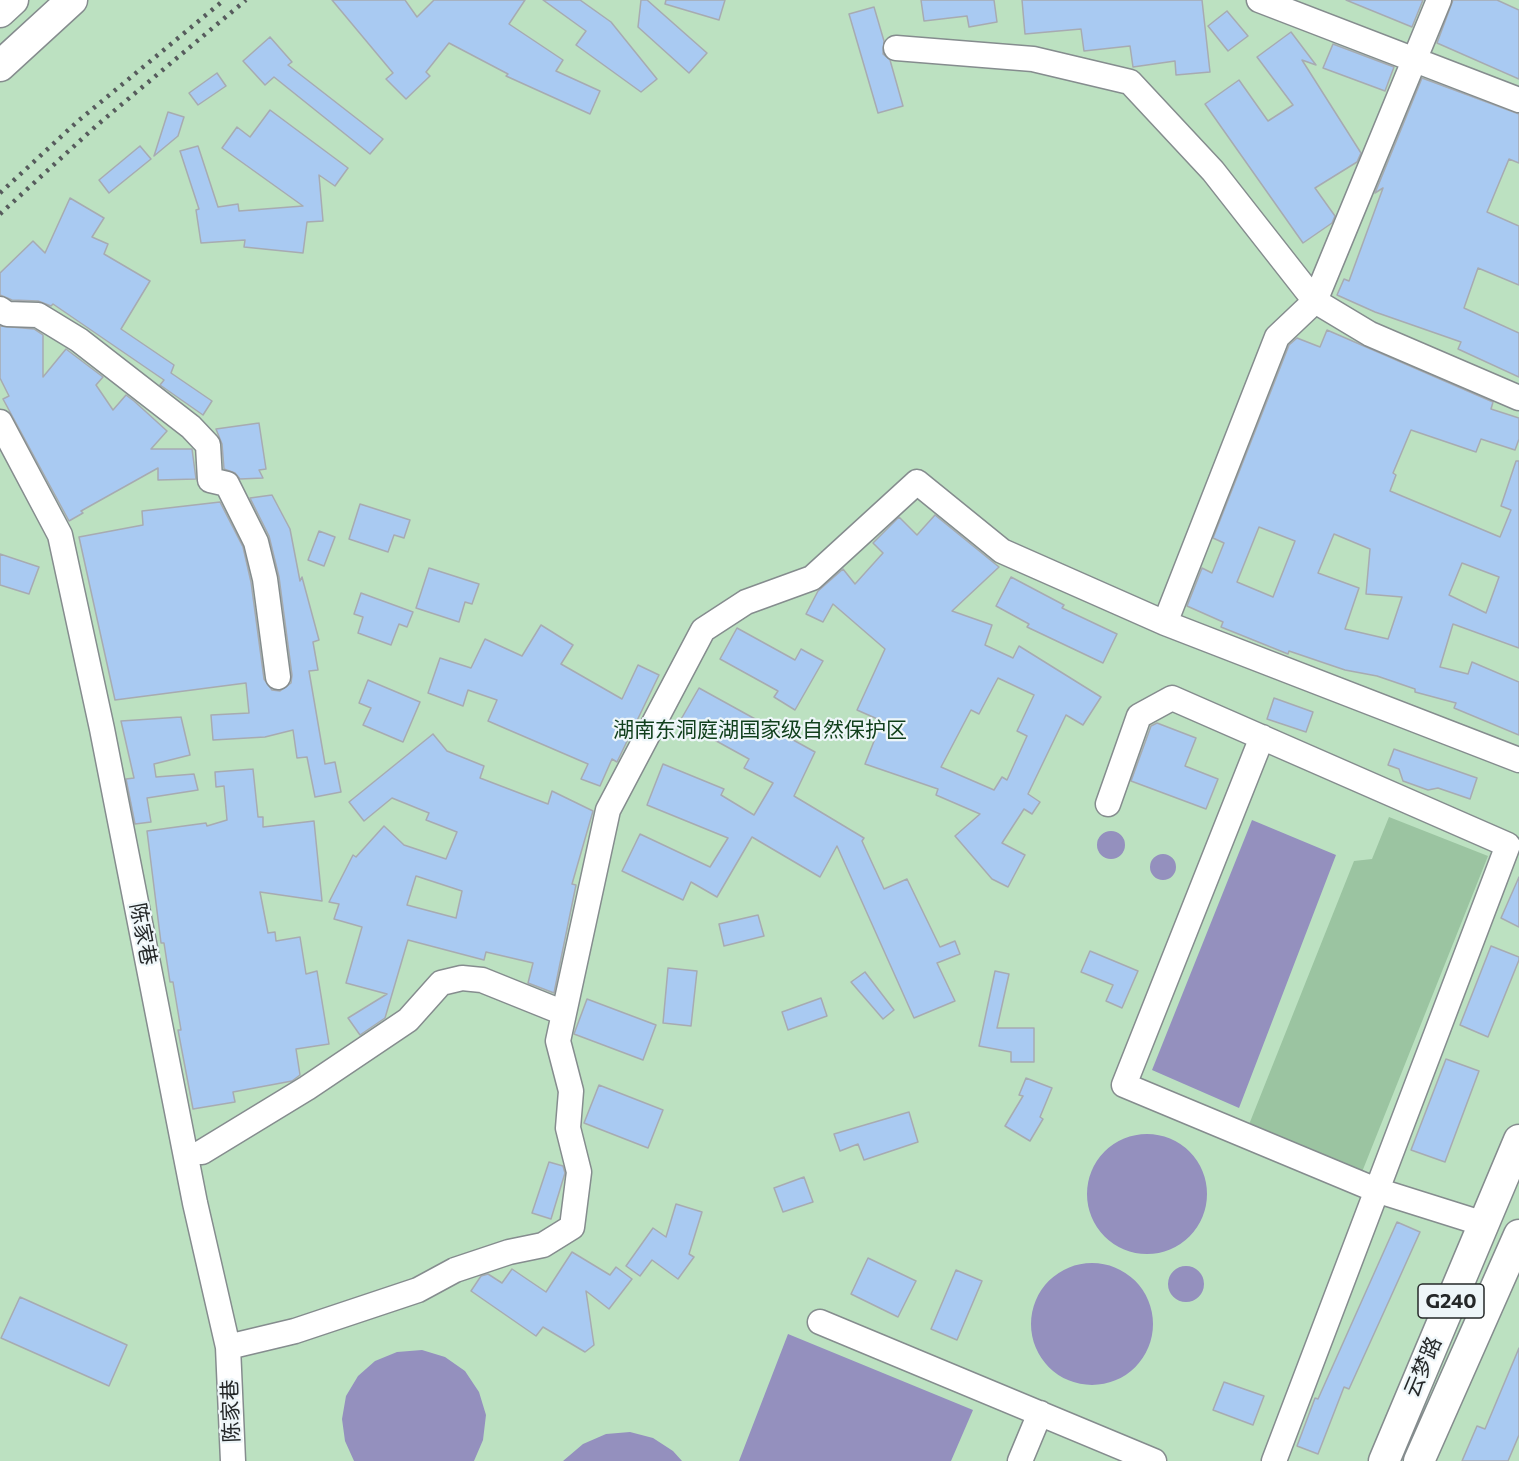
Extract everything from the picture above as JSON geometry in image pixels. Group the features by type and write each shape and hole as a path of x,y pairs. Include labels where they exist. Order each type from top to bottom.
{"main road":[{"path":"0,12 14,0"},
{"path":"0,66 72,0"},
{"name":"云梦路","path":"1384,1461 1519,1140"},
{"name":"G240","path":"1419,1461 1519,1235"}],"street":[{"path":"1259,0 1416,58 1519,100"},
{"path":"1165,623 1277,337 1315,301 1439,0"},
{"path":"896,48 1033,59 1130,82 1213,171 1315,301 1370,334 1519,399"},
{"path":"0,309 7,314 38,315 79,340 191,427 208,445 210,480 228,484 256,542 265,579 278,677"},
{"name":"陈家巷","path":"0,422 60,535 102,729 195,1203 228,1347 233,1461"},
{"path":"228,1347 295,1331 418,1290 455,1270 509,1252 543,1245 572,1227 579,1172 568,1128 571,1091 558,1041 608,810 703,630 747,603 812,578 917,482 1002,551 1165,623 1519,760"},
{"path":"1108,804 1139,716 1172,698 1508,845 1274,1461"},
{"path":"1262,737 1124,1086 1376,1190 1484,1224"},
{"path":"202,1152 307,1088 408,1020 441,983 462,978 482,980 564,1013"},
{"path":"820,1322 1154,1461"},
{"path":"1020,1461 1040,1413"}],"green space":[{"name":"湖南东洞庭湖国家级自然保护区","path":"0,0 1519,0 1519,1461 0,1461"},
{"path":"1389,817 1488,856 1362,1172 1248,1127 1354,861 1372,859"}],"shaded area":[{"path":"1252,820 1336,855 1239,1108 1152,1070"},
{"path":"1111,831 1121,835 1125,845 1121,855 1111,859 1101,855 1097,845 1101,835"},
{"path":"1163,854 1172,858 1176,867 1172,876 1163,880 1154,876 1150,867 1154,858"},
{"path":"1147,1134 1170,1138 1190,1151 1203,1171 1207,1194 1203,1217 1190,1237 1170,1250 1147,1254 1124,1250 1104,1237 1091,1217 1087,1194 1091,1171 1104,1151 1124,1138"},
{"path":"1092,1263 1115,1268 1135,1281 1148,1301 1153,1324 1148,1347 1135,1367 1115,1380 1092,1385 1069,1380 1049,1367 1036,1347 1031,1324 1036,1301 1049,1281 1069,1268"},
{"path":"1186,1266 1199,1271 1204,1284 1199,1297 1186,1302 1173,1297 1168,1284 1173,1271"},
{"path":"788,1334 973,1410 951,1461 739,1461"},
{"path":"422,1350 445,1357 465,1371 479,1392 486,1415 483,1440 474,1461 354,1461 345,1441 342,1419 346,1396 358,1376 375,1361 397,1352"},
{"path":"630,1432 653,1438 673,1451 682,1461 563,1461 583,1444 606,1434"}],"building":[{"path":"332,0 405,0 417,17 434,0 525,0 509,24 563,60 556,71 600,91 590,114 506,76 508,74 449,43 426,72 430,76 406,99 386,79 393,73"},
{"path":"543,0 580,0 611,22 657,79 641,92 576,45 586,31"},
{"path":"641,0 647,0 707,53 689,73 638,27"},
{"path":"666,0 725,0 719,20 665,4"},
{"path":"921,0 994,0 997,22 969,27 967,16 924,21"},
{"path":"1022,0 1202,0 1210,72 1176,75 1175,61 1133,67 1130,46 1084,51 1081,29 1025,34"},
{"path":"1346,0 1423,0 1412,27"},
{"path":"1453,0 1497,0 1519,10 1519,79 1437,43"},
{"path":"874,7 884,41 883,54 890,60 903,106 878,113 849,14"},
{"path":"1227,11 1248,36 1228,51 1208,26"},
{"path":"1291,32 1316,65 1302,60 1361,153 1357,162 1315,188 1335,216 1332,223 1303,243 1205,104 1239,80 1268,121 1293,105 1257,57"},
{"path":"270,37 292,62 288,65 383,139 370,154 274,77 265,85 243,61"},
{"path":"1333,44 1394,67 1385,91 1323,68"},
{"path":"217,73 226,86 198,105 189,93"},
{"path":"1422,78 1519,114 1519,163 1509,159 1487,212 1519,226 1519,285 1478,268 1464,308 1519,333 1519,377 1458,349 1461,342 1375,312 1337,295 1344,279 1349,281 1383,188 1375,193"},
{"path":"270,110 348,168 335,186 319,175 323,221 307,222 303,253 244,247 245,240 201,243 196,210 199,209 180,151 198,146 218,207 238,204 239,211 303,206 222,148 237,127 250,137"},
{"path":"168,112 184,117 178,136 154,156"},
{"path":"140,146 151,159 109,193 99,180"},
{"path":"70,198 104,218 92,237 108,244 104,254 150,281 121,329 174,365 171,373 212,401 203,415 160,385 164,380 53,304 51,306 38,301 12,300 0,295 0,273 33,241 45,253"},
{"path":"0,326 34,329 43,335 43,377 66,349 103,377 96,385 113,410 126,395 134,401 167,431 151,449 192,449 196,479 158,480 158,468 81,511 83,513 69,521 3,399 9,396 0,378"},
{"path":"1327,330 1493,402 1491,409 1519,418 1519,439 1515,450 1481,439 1476,452 1411,430 1393,473 1396,475 1390,491 1500,537 1511,510 1501,506 1516,461 1519,461 1519,648 1453,624 1440,667 1468,674 1472,662 1519,682 1519,735 1454,708 1456,703 1415,692 1415,689 1377,676 1345,670 1289,651 1288,654 1221,627 1223,622 1187,606 1202,568 1212,573 1224,543 1213,538 1289,345 1297,338 1320,347","holes":["1259,527 1295,541 1273,597 1237,582","1334,534 1370,549 1366,594 1402,597 1388,639 1345,629 1359,588 1318,573","1462,563 1499,577 1486,613 1449,595"]},
{"path":"259,423 266,469 259,470 263,478 240,479 235,473 224,469 222,444 216,429"},
{"path":"272,495 290,529 300,581 302,577 319,640 313,642 318,670 309,671 325,764 335,762 341,792 315,797 307,757 297,758 293,730 265,737 213,740 211,715 249,713 246,683 115,700 79,537 143,525 142,511 220,502 243,547 251,582 264,679 272,690 280,691 291,683 292,675 279,577 269,536 250,498"},
{"path":"360,504 410,520 404,538 394,535 388,552 349,539"},
{"path":"935,515 999,567 952,611 992,625 985,645 1013,658 1019,646 1101,697 1083,725 1066,715 1028,794 1040,802 1032,814 1024,809 1002,843 1025,855 1008,887 992,879 955,836 980,814 936,795 938,789 865,764 882,721 857,710 885,649 833,604 823,622 806,614 818,591 843,569 855,584 883,553 873,543 899,517 917,535","holes":["998,678 1034,695 1017,731 1027,736 1007,780 1002,777 994,790 941,767 971,710 979,714"]},
{"path":"319,531 335,537 324,566 308,560"},
{"path":"0,554 39,567 29,594 0,585"},
{"path":"429,568 479,584 472,604 465,602 459,622 416,608"},
{"path":"1011,577 1064,605 1062,608 1117,634 1103,663 1027,627 1029,624 996,606"},
{"path":"361,593 413,612 407,627 399,624 391,645 358,633 363,617 354,614"},
{"path":"541,625 573,645 561,664 622,699 638,665 659,675 617,762 612,759 600,786 581,779 588,764 488,721 497,700 468,690 463,706 428,693 440,658 471,668 485,639 522,656"},
{"path":"737,628 795,660 801,649 823,661 795,710 774,697 778,691 720,659"},
{"path":"368,680 420,702 403,742 363,725 371,708 359,703"},
{"path":"699,688 815,752 794,796 864,838 862,841 884,889 907,879 940,947 955,941 960,954 937,963 955,1001 914,1018 837,846 820,877 752,837 717,897 691,882 683,900 622,871 640,834 710,867 728,838 647,805 663,764 724,789 721,795 754,815 773,783 744,768 749,759 680,721"},
{"path":"1274,698 1313,712 1306,732 1267,719"},
{"path":"181,717 190,755 154,764 156,777 194,774 198,790 147,798 151,822 135,824 126,779 134,778 121,721"},
{"path":"1157,723 1196,738 1185,766 1218,779 1206,809 1131,781 1151,726"},
{"path":"433,734 447,751 484,766 480,778 548,804 552,791 593,811 572,884 576,885 554,993 528,983 533,963 486,952 484,960 408,940 385,1018 360,1035 348,1018 387,994 346,983 362,927 334,919 339,904 329,902 353,855 356,857 384,826 404,845 446,859 457,832 426,820 429,813 392,798 364,821 349,802","holes":["416,876 462,891 456,918 407,905"]},
{"path":"1394,749 1477,778 1470,799 1438,788 1428,790 1403,781 1399,769 1388,765"},
{"path":"253,769 258,817 263,817 263,827 314,821 322,901 260,892 268,933 275,932 276,941 300,937 306,974 317,971 329,1044 296,1049 300,1075 292,1081 233,1092 235,1102 193,1109 178,1030 181,1030 173,982 170,982 164,943 161,943 147,831 206,823 207,826 227,820 224,786 216,787 215,772"},
{"path":"1519,877 1519,927 1501,918"},
{"path":"758,915 764,936 724,946 719,924"},
{"path":"1491,946 1519,957 1519,960 1488,1037 1460,1025"},
{"path":"1090,951 1138,971 1122,1008 1106,1001 1113,985 1081,972"},
{"path":"668,968 697,971 691,1026 663,1023"},
{"path":"995,971 1009,974 997,1028 1034,1028 1034,1062 1011,1062 1011,1052 979,1046"},
{"path":"865,972 894,1010 883,1019 851,982"},
{"path":"821,998 827,1016 788,1030 782,1012"},
{"path":"587,999 656,1025 643,1060 574,1034"},
{"path":"1446,1059 1479,1071 1445,1162 1411,1150"},
{"path":"1026,1078 1052,1088 1040,1117 1043,1119 1030,1141 1005,1126 1023,1096 1019,1095"},
{"path":"599,1085 663,1110 648,1148 584,1123"},
{"path":"909,1112 918,1142 864,1160 858,1144 840,1151 834,1134"},
{"path":"549,1162 563,1166 565,1173 551,1219 532,1213"},
{"path":"804,1177 813,1202 783,1212 774,1188"},
{"path":"676,1204 702,1212 689,1254 694,1257 678,1279 652,1260 640,1276 626,1266 653,1228 666,1237"},
{"path":"1397,1222 1420,1232 1349,1389 1344,1387 1318,1454 1297,1446 1315,1398 1318,1399"},
{"path":"572,1252 610,1275 616,1267 632,1279 609,1309 586,1291 594,1345 585,1352 543,1327 536,1336 471,1291 481,1276 488,1274 502,1283 512,1269 546,1292"},
{"path":"868,1258 916,1281 898,1317 851,1294"},
{"path":"956,1270 982,1281 957,1340 931,1329"},
{"path":"20,1297 127,1345 109,1386 1,1338"},
{"path":"1519,1348 1519,1435 1508,1461 1462,1461 1477,1426 1485,1429"},
{"path":"1224,1382 1264,1396 1253,1425 1213,1410"}],"railway":[{"path":"0,193 78,121 224,0"},
{"path":"0,214 96,126 246,0"}]}
